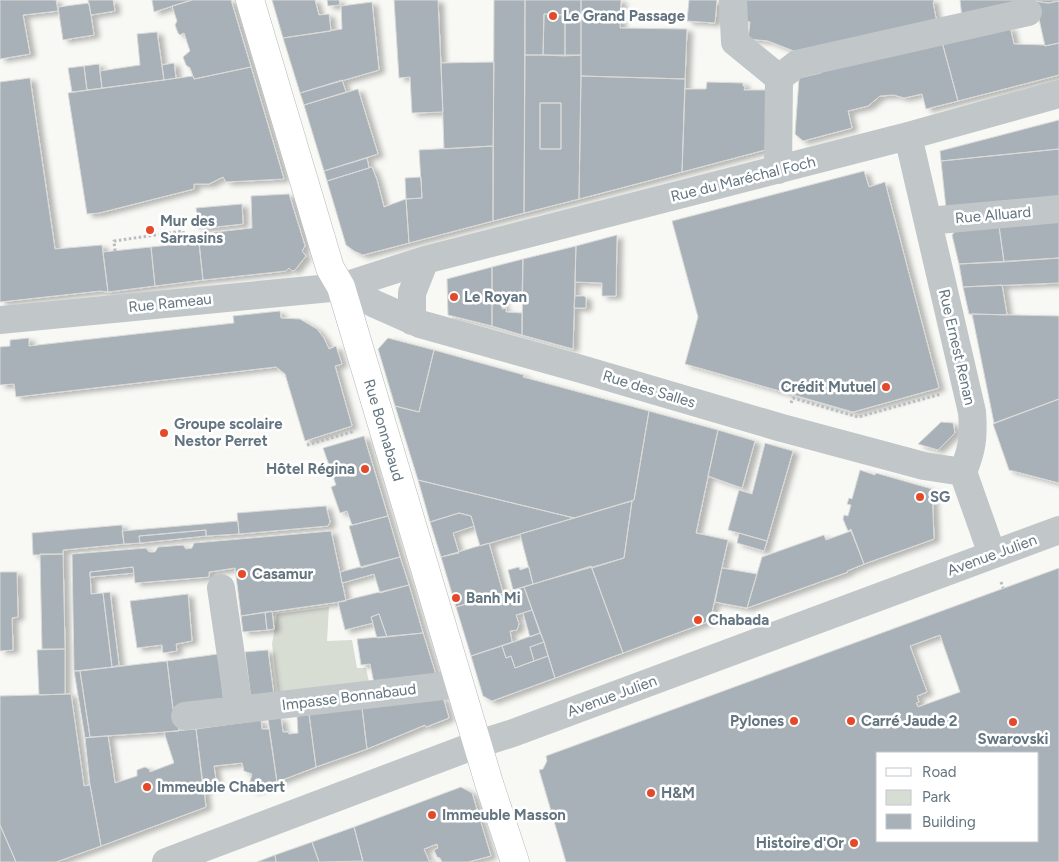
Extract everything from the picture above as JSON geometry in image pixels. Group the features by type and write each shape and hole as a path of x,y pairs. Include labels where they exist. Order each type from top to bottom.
{"main road":[{"name":"Rue Bonnabaud","path":"250,0 330,268 341,287 489,784 515,862"}],"street":[{"path":"733,0 735,42 779,78"},
{"path":"779,78 797,64 1028,12"},
{"path":"778,170 779,78"},
{"name":"Rue du Maréchal Foch","path":"341,287 425,260 908,136 1059,94"},
{"name":"Rue Ernest Renan","path":"908,136 972,412 973,439 971,453 963,472"},
{"name":"Rue Alluard","path":"928,220 1059,209"},
{"path":"412,321 412,293 425,260"},
{"name":"Rue Rameau","path":"0,320 341,287"},
{"name":"Rue des Salles","path":"341,287 412,321 782,428 924,466 963,472"},
{"path":"963,472 992,554"},
{"name":"Avenue Julien","path":"176,860 478,744 522,730 1059,530"},
{"path":"221,588 239,710"},
{"name":"Impasse Bonnabaud","path":"185,716 460,684"}],"path":[{"path":"115,251 114,241 184,232 185,243"},
{"path":"791,403 793,398 858,418 947,393"},
{"path":"307,445 363,429"},
{"path":"1001,582 1003,588"}],"green space":[{"path":"329,607 327,641 352,640 357,668 366,668 369,682 278,693 272,644 277,614"}],"building":[{"path":"0,0 56,0 58,11 23,15 30,54 0,59"},
{"path":"88,0 113,0 115,11 91,15"},
{"path":"152,0 192,0 154,12"},
{"path":"192,0 231,0 251,67 194,79 183,57 190,51 184,33 180,35 178,33 175,25 177,21 172,6"},
{"path":"272,0 315,0 319,15 329,14 331,31 283,38"},
{"path":"327,0 339,0 340,5 328,6"},
{"path":"394,0 438,0 443,112 412,113 410,77 399,78"},
{"path":"494,0 525,0 524,213 493,221"},
{"path":"525,0 581,0 581,55 565,56 565,15 544,14 543,55 525,55"},
{"path":"581,0 621,0 620,28 687,29 685,79 581,76"},
{"path":"689,0 717,0 715,23 687,21"},
{"path":"743,0 934,0 937,23 799,53 768,41 748,39 750,22 744,21"},
{"path":"960,0 1029,0 962,18"},
{"path":"1029,0 1059,0 1059,1 1048,3"},
{"path":"1035,1 1048,3 1059,1 1059,43 1045,46"},
{"path":"372,2 379,70 300,93 283,38 342,29 341,6"},
{"path":"89,3 94,35 63,40 58,7"},
{"path":"544,14 565,15 565,56 543,55"},
{"path":"1010,27 1014,44 1045,46 1059,43 1059,75 958,101 942,42"},
{"path":"157,32 164,80 102,88 100,71 140,65 137,34"},
{"path":"942,42 958,101 926,109 922,94 904,98 894,95 880,96 868,106 848,111 852,128 803,141 795,134 799,78 821,73 821,68"},
{"path":"525,55 581,55 579,199 524,213","holes":["540,103 561,103 561,149 540,149"]},
{"path":"494,62 493,146 444,149 441,63"},
{"path":"174,63 176,78 164,80 162,65"},
{"path":"99,64 102,88 87,90 84,66"},
{"path":"84,66 87,90 72,92 68,68"},
{"path":"251,67 284,179 226,182 223,177 209,184 194,184 194,189 99,213 87,214 68,93 193,76 194,79"},
{"path":"581,76 685,79 682,172 579,199"},
{"path":"30,78 55,249 102,245 108,292 100,291 0,302 0,82"},
{"path":"342,80 346,92 304,105 300,93"},
{"path":"707,82 743,83 743,86 745,86 744,90 767,90 765,150 682,172 685,89 706,89"},
{"path":"358,89 378,154 324,171 304,105"},
{"path":"540,103 561,103 561,149 540,149"},
{"path":"1059,120 1059,149 941,161 940,151"},
{"path":"493,146 493,221 409,243 406,199 422,198 419,150"},
{"path":"1059,149 1059,199 946,208 941,161"},
{"path":"367,158 369,168 327,181 324,171"},
{"path":"372,167 384,207 406,199 409,243 363,255 346,245 327,181"},
{"path":"864,171 869,187 885,182 939,388 853,412 685,364 698,317 672,221"},
{"path":"421,177 422,198 406,199 405,178"},
{"path":"289,194 305,246 302,251 306,256 295,270 292,271 289,268 286,271 203,280 198,234 252,228 251,196"},
{"path":"242,204 243,224 198,229 196,208"},
{"path":"1059,221 1059,258 1004,262 999,226"},
{"path":"999,226 1004,262 959,264 952,235 956,230"},
{"path":"617,235 616,296 602,296 602,283 575,282 576,246"},
{"path":"199,242 203,280 155,286 151,247"},
{"path":"576,246 573,349 522,335 523,259"},
{"path":"151,247 155,286 108,292 103,252"},
{"path":"1059,258 1059,283 963,287 959,264"},
{"path":"523,259 522,295 503,295 502,309 506,308 506,312 522,313 522,335 492,326 492,267"},
{"path":"492,267 492,326 448,315 447,279"},
{"path":"1002,285 1007,315 969,314 963,287"},
{"path":"575,296 584,296 586,298 586,308 574,308"},
{"path":"280,311 281,318 300,319 317,329 329,349 336,346 342,364 335,366 352,426 305,441 285,374 276,367 16,397 14,384 0,385 0,347 10,346 10,340 29,338 29,346 234,323 233,316"},
{"path":"972,314 1059,316 1059,399 994,423"},
{"path":"388,338 434,350 419,412 395,406 378,349"},
{"path":"434,350 524,375 523,377 649,411 634,500 574,518 418,480 395,406 419,412"},
{"path":"1059,399 1059,483 1009,470 993,424"},
{"path":"649,411 718,430 696,533 728,540 710,621 623,653 592,568 624,558 632,501 634,500"},
{"path":"941,422 953,423 955,433 938,450 918,444"},
{"path":"718,430 755,441 742,488 708,476"},
{"path":"364,436 388,516 352,525 347,511 340,513 331,487 336,485 323,448"},
{"path":"765,443 793,451 767,541 728,530 739,490 752,494"},
{"path":"860,470 932,489 934,539 864,564 851,529 848,531 843,519 844,515 848,516 851,505 847,504 849,498 852,499"},
{"path":"418,480 574,518 480,546 471,516 459,513 430,522"},
{"path":"632,501 624,558 533,584 520,534"},
{"path":"326,506 330,522 328,526 239,534 237,513"},
{"path":"459,513 471,516 474,526 453,533 459,553 441,557 430,522"},
{"path":"388,516 400,557 361,568 349,526"},
{"path":"238,521 239,534 206,536 206,530 139,536 140,543 124,544 122,531"},
{"path":"122,525 124,544 63,550 63,554 33,555 32,533"},
{"path":"206,530 206,536 140,543 139,536"},
{"path":"331,531 346,601 241,616 235,568 209,572 209,577 135,583 133,567 90,572 91,594 103,593 112,667 74,671 72,554 146,548 149,552 155,552 158,547 183,545 186,549 192,548 194,543"},
{"path":"851,531 864,564 848,572 747,608 762,557 824,535 826,540"},
{"path":"739,533 767,541 764,551 737,543"},
{"path":"489,543 503,593 456,607 441,557"},
{"path":"40,554 63,554 65,649 42,649"},
{"path":"400,557 409,585 380,593 374,574 342,583 340,572"},
{"path":"591,566 623,653 555,678 524,587"},
{"path":"133,567 134,573 90,577 90,572"},
{"path":"519,567 520,570 529,567 533,584 513,590 508,570"},
{"path":"722,568 757,574 747,608 715,602"},
{"name":"Carré Jaude 2","path":"1059,568 1059,862 566,862 539,770 543,769 547,761 546,756"},
{"path":"0,572 17,572 18,617 12,618 13,650 0,651"},
{"path":"409,585 423,633 387,637 379,614 371,617 373,623 345,630 338,602"},
{"path":"524,587 532,610 516,615 519,624 517,630 510,631 512,642 471,656 456,607"},
{"path":"110,592 119,665 112,667 103,593"},
{"path":"188,594 192,641 176,644 177,651 163,653 162,645 137,648 130,601"},
{"path":"532,610 540,633 530,637 523,613"},
{"path":"272,611 274,629 267,630 265,612"},
{"path":"265,612 267,630 243,632 241,616"},
{"path":"379,614 387,637 377,638 371,617"},
{"path":"423,633 436,675 374,683 370,664 361,665 357,639"},
{"path":"540,633 544,642 530,647 534,661 515,668 511,656 506,658 502,646"},
{"path":"940,635 960,692 918,707 916,703 919,702 917,696 927,692 910,646"},
{"path":"544,642 548,656 534,661 530,647"},
{"path":"502,646 506,658 511,656 515,668 548,656 555,678 492,701 483,696 471,656"},
{"path":"65,649 65,694 39,695 37,650"},
{"path":"268,650 274,696 251,699 245,652"},
{"path":"218,654 224,703 173,709 167,661"},
{"path":"167,661 173,709 175,709 179,731 90,737 80,671"},
{"path":"74,671 80,671 90,737 85,738"},
{"path":"71,694 84,786 90,785 101,846 56,862 16,862 0,825 0,696"},
{"path":"443,697 449,718 426,727 425,725 367,749 362,708"},
{"path":"362,708 367,749 316,767 309,714"},
{"path":"309,714 316,767 277,782 268,719 281,718 283,732 288,732 289,734 298,733 297,716"},
{"path":"261,720 262,729 269,729 277,782 252,791 249,785 252,774 244,771 242,763 214,766 217,787 203,789 196,729"},
{"name":"Immeuble Chabert","path":"196,729 206,807 101,846 90,785 85,738 108,736 115,783 137,776 137,770 145,767 150,772 174,763 164,732"},
{"name":"Immeuble Masson","path":"461,787 472,793 491,856 468,862 442,862 434,850 438,848 437,844 424,849 429,861 433,862 363,862 354,827"},
{"path":"0,825 16,862 0,862"},
{"path":"354,827 363,861 319,862 312,842"},
{"path":"312,842 319,862 276,862 275,855"},
{"path":"275,855 276,862 257,862"}],"place":[{"name":"Le Grand Passage","path":"553,16"},
{"name":"Mur des Sarrasins","path":"150,230"},
{"name":"Le Royan","path":"454,297"},
{"name":"Crédit Mutuel","path":"886,387"},
{"name":"Groupe scolaire Nestor Perret","path":"164,433"},
{"name":"Hôtel Régina","path":"365,469"},
{"name":"SG","path":"920,497"},
{"name":"Casamur","path":"242,574"},
{"name":"Banh Mi","path":"456,598"},
{"name":"Chabada","path":"698,620"},
{"name":"Pylones","path":"794,721"},
{"name":"Carré Jaude 2","path":"851,721"},
{"name":"Swarovski","path":"1013,722"},
{"name":"Immeuble Chabert","path":"147,787"},
{"name":"H&M","path":"651,793"},
{"name":"Immeuble Masson","path":"432,815"},
{"name":"Histoire d'Or","path":"854,843"}]}
